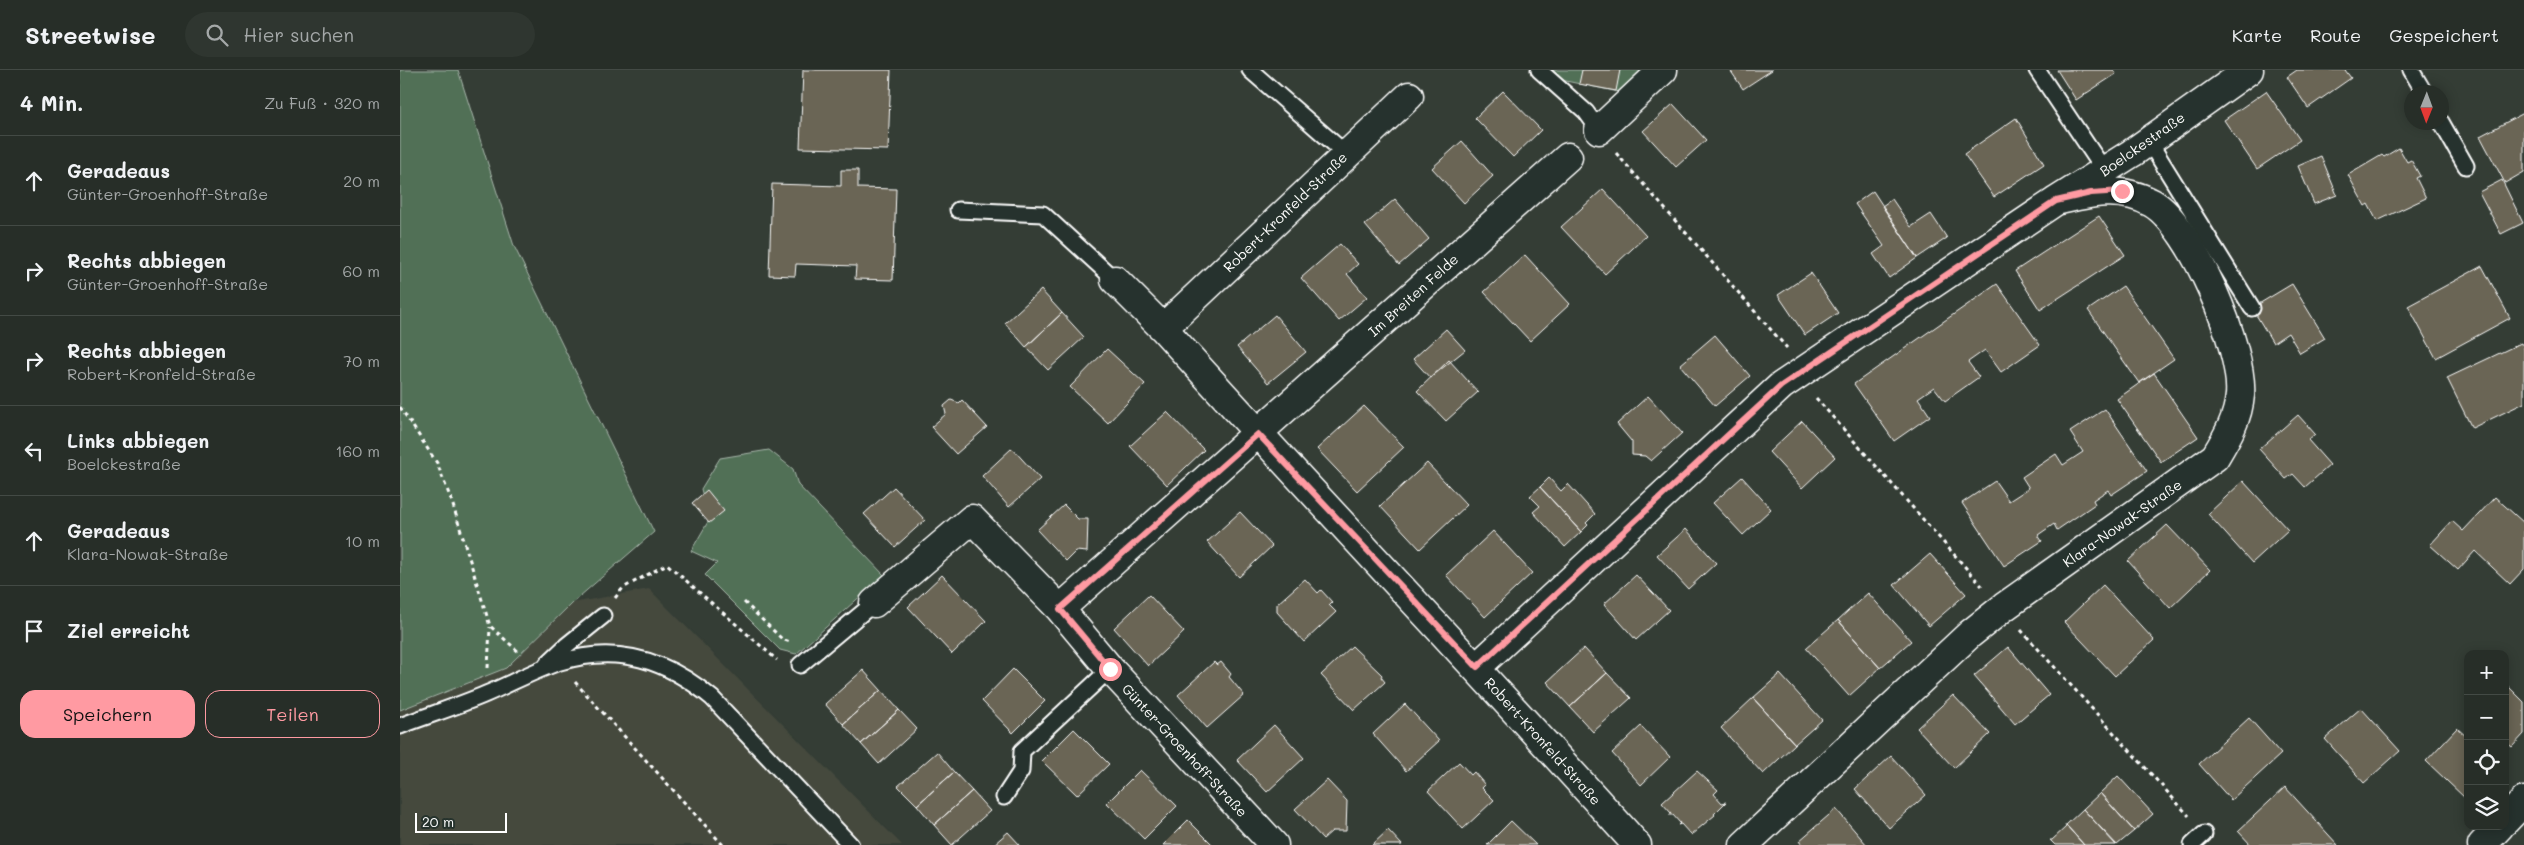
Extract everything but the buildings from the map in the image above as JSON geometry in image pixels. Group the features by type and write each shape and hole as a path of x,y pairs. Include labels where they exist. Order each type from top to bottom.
{"street":[{"path":"1599,130 1664,70"},
{"name":"Boelckestraße","path":"1477,667 1781,386 2104,170 2249,70"},
{"name":"Robert-Kronfeld-Straße","path":"1163,328 1409,96"},
{"name":"Im Breiten Felde","path":"1258,434 1568,157"},
{"name":"Klara-Nowak-Straße","path":"1744,845 1970,634 2004,607 2214,457 2233,427 2240,394 2236,357 2222,314 2185,236 2153,203 2122,191 2091,193 2056,201"},
{"name":"Robert-Kronfeld-Straße","path":"1115,280 1163,328 1258,434 1477,667 1637,845"},
{"path":"1060,609 1258,434"},
{"name":"Günter-Groenhoff-Straße","path":"874,603 972,519 1060,609 1110,669 1263,842"},
{"path":"2509,817 2524,801"},
{"path":"2482,845 2496,830"}],"lane":[{"path":"1250,70 1346,154"},
{"path":"1539,70 1586,112 1599,130"},
{"path":"2037,70 2104,170"},
{"path":"2411,70 2420,85"},
{"path":"2446,130 2466,166"},
{"path":"2148,140 2252,308"},
{"path":"958,210 1043,214 1115,280"},
{"path":"800,665 874,603"},
{"path":"542,670 567,645 602,616"},
{"path":"400,726 481,696 558,663 596,654 629,656 669,669 691,680 712,698 851,845"},
{"path":"1004,797 1021,771 1022,751 1110,669"},
{"path":"2192,845 2204,834"}],"path":[{"path":"1599,130 1610,146 1807,369"},
{"path":"400,407 437,463 452,502 490,626 489,664 481,696"},
{"path":"602,616 623,588 667,564 770,656 789,668 800,665"},
{"path":"744,602 782,639 792,643"},
{"path":"490,626 542,670"},
{"path":"558,663 723,845"}],"shaded area":[{"path":"649,589 902,845 400,845 400,710 506,668 572,603"}],"green space":[{"path":"400,70 458,70 514,246 654,532 572,603 506,668 400,710"},
{"path":"1550,70 1655,70 1624,93 1561,80"},
{"path":"769,450 793,469 798,485 884,575 796,654 780,650 705,575 717,563 691,551 709,520 701,489 720,458"}],"route":[{"path":"1110,669 1060,609 1258,434 1477,667 1781,386 2056,201 2091,193 2122,191"}]}
